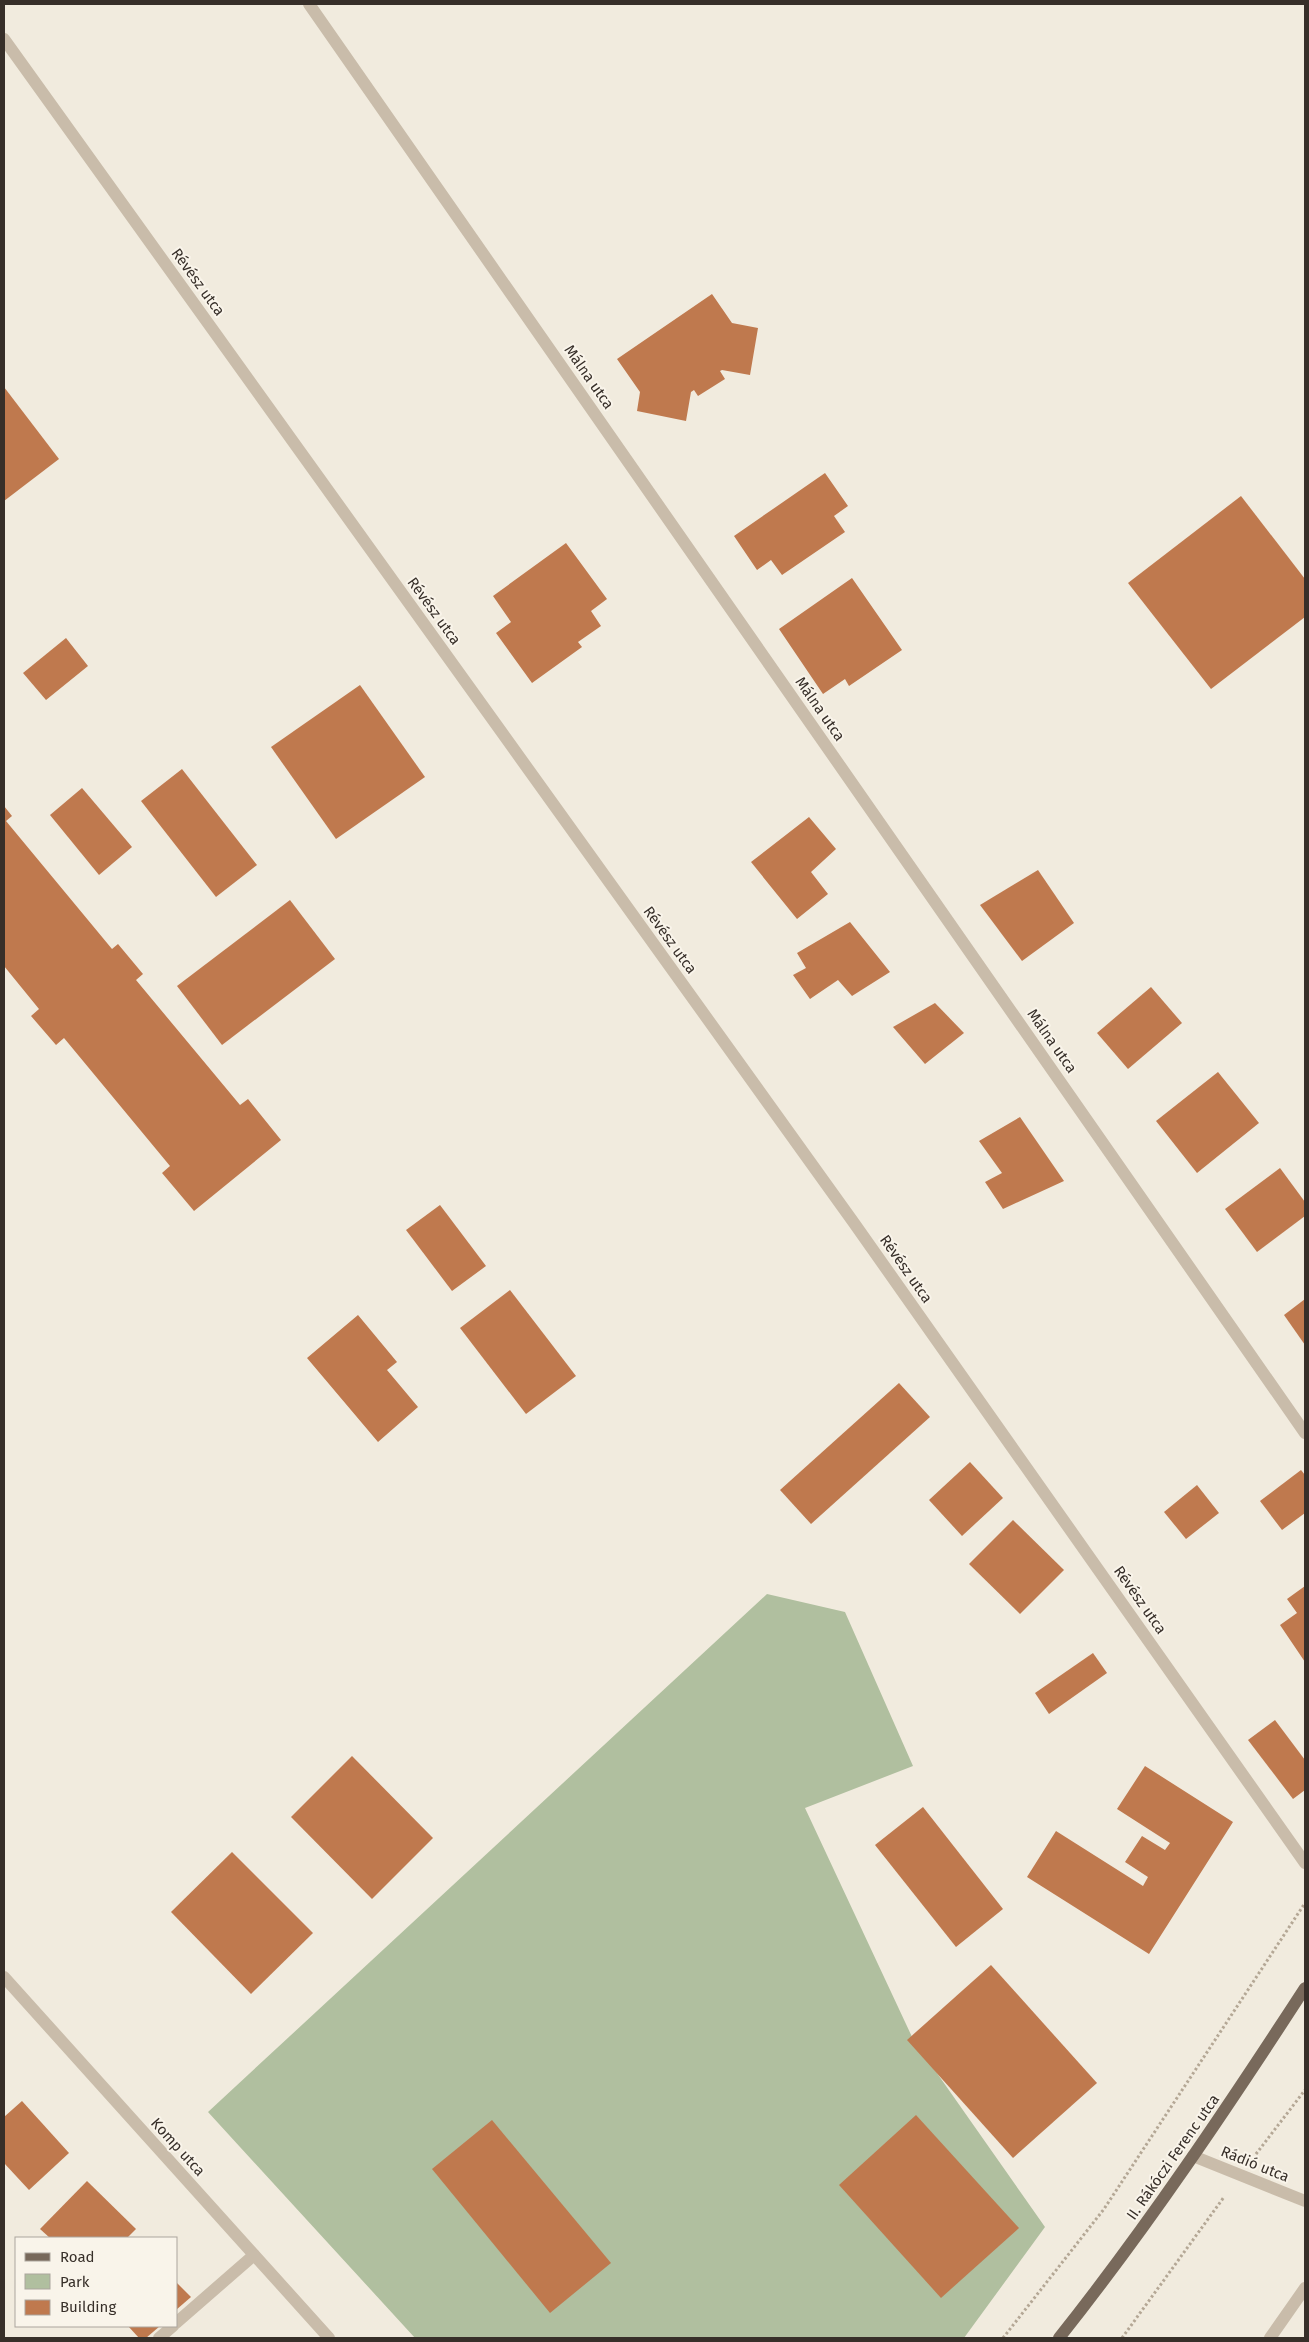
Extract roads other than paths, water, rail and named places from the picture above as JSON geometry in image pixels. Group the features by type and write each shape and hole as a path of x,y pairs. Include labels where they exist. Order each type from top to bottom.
{"main road":[{"name":"II. Rákóczi Ferenc utca","path":"1059,2338 1106,2279 1217,2124 1305,1988"}],"street":[{"name":"Málna utca","path":"309,4 1305,1433"},
{"name":"Révész utca","path":"4,39 854,1223 1305,1863"},
{"name":"Komp utca","path":"4,1977 329,2338"},
{"name":"Rádió utca","path":"1193,2156 1305,2201"},
{"path":"178,2321 254,2255"},
{"path":"1270,2338 1305,2288"},
{"path":"159,2338 172,2327"}]}
